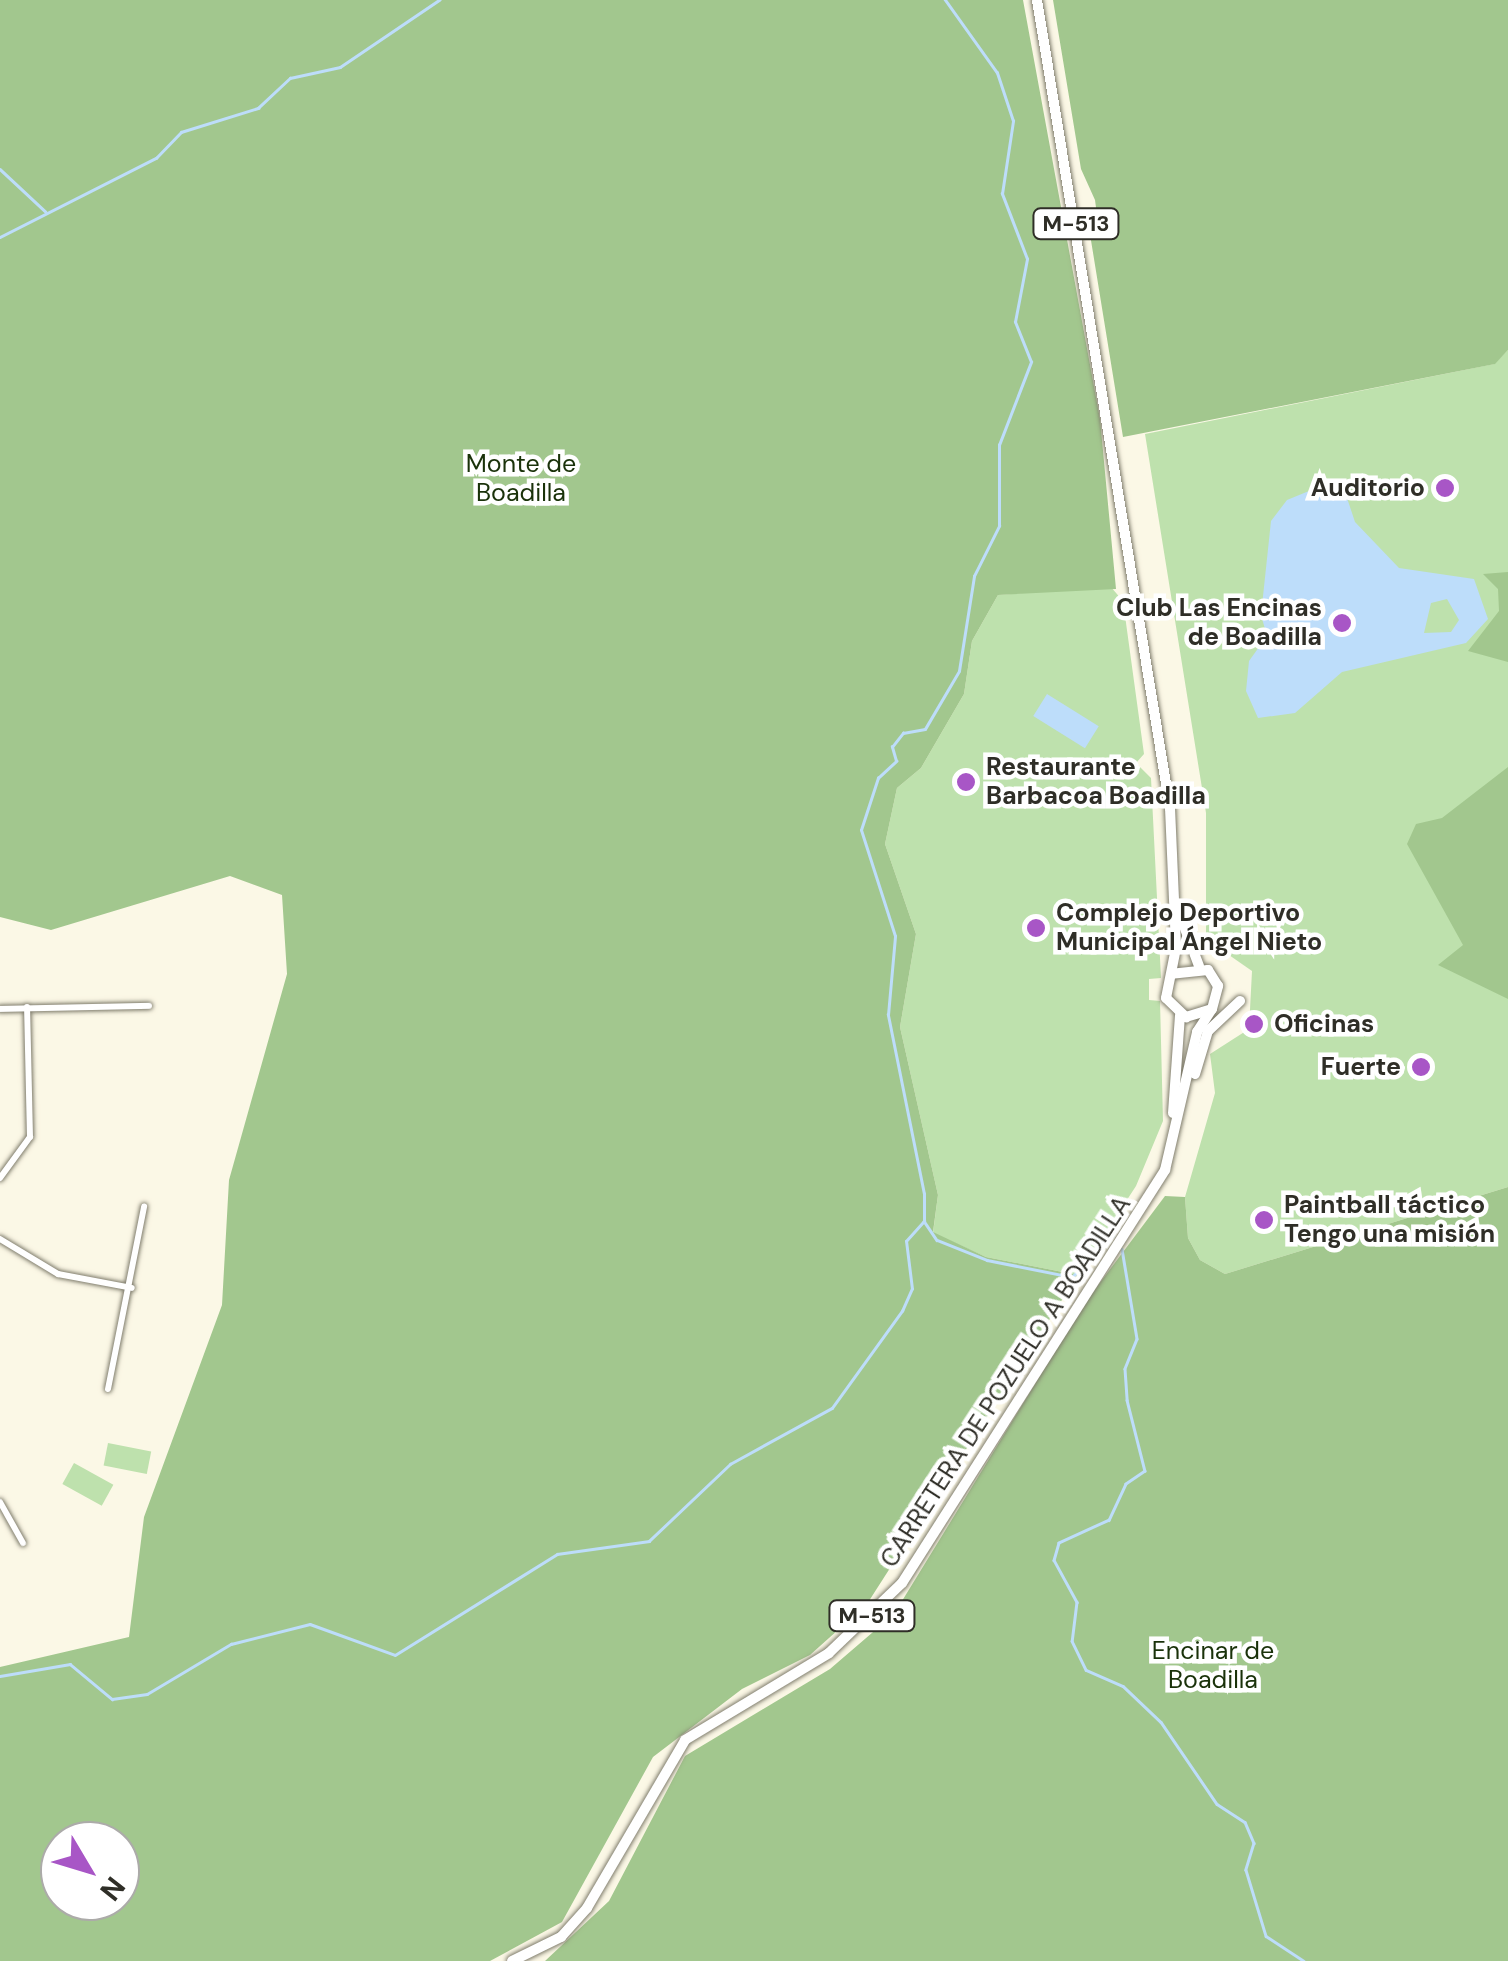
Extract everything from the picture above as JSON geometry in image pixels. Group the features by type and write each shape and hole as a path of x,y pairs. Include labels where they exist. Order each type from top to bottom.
{"main road":[{"name":"M-513","path":"1037,0 1179,918 1199,966 1218,986 1212,1009"},
{"name":"M-513","path":"1172,860 1172,974 1166,998 1180,1015"},
{"path":"1172,974 1199,966"},
{"path":"1170,1156 1208,1031 1240,1001"},
{"path":"1180,1015 1212,1009"},
{"name":"CARRETERA DE POZUELO A BOADILLA","path":"512,1961 561,1937 588,1908 685,1740 828,1653 902,1583 1154,1187 1170,1156 1196,1032 1212,1009"},
{"name":"CARRETERA DE POZUELO A BOADILLA","path":"1154,1187 1179,1079 1180,1015"}],"street":[{"path":"0,1009 149,1006"},
{"path":"0,1178 30,1137 28,1007"},
{"path":"108,1389 132,1288 144,1207"},
{"path":"0,1239 58,1274 132,1288"},
{"path":"0,1502 23,1542"}],"green space":[{"name":"Monte de Boadilla","path":"0,0 1023,0 1100,419 1116,589 998,595 972,641 964,694 921,768 897,788 885,844 916,934 900,1027 938,1195 933,1232 986,1257 1078,1275 867,1604 810,1655 742,1689 653,1757 562,1922 490,1961 0,1961 0,1667 129,1637 144,1517 222,1305 229,1180 287,974 282,895 230,876 51,930 0,917"},
{"path":"1053,0 1508,0 1508,350 1495,364 1123,437 1088,222 1097,215 1095,200 1081,169"},
{"name":"Club Las Encinas de Boadilla","path":"1508,350 1508,1187 1225,1274 1200,1260 1188,1238 1185,1197 1215,1093 1210,1054 1249,1029 1252,971 1206,939 1206,813 1145,434 1494,364"},
{"path":"1508,572 1508,662 1468,651 1499,611 1498,589 1483,574"},
{"name":"Complejo Deportivo Municipal Ángel Nieto","path":"1110,586 1123,601 1144,754 1136,763 1151,778 1161,978 1149,979 1149,1000 1160,1001 1163,1121 1136,1186 1078,1275 986,1257 933,1233 938,1195 900,1027 916,934 885,844 897,788 921,768 964,694 972,641 998,595"},
{"path":"1508,767 1508,999 1438,965 1463,945 1407,844 1416,824 1442,818"},
{"name":"Encinar de Boadilla","path":"1508,1187 1508,1961 545,1961 609,1901 685,1756 830,1669 894,1614 1084,1304 1165,1196 1185,1197 1188,1238 1200,1260 1225,1274"},
{"path":"108,1443 151,1451 147,1474 104,1466"},
{"path":"74,1463 113,1485 102,1506 62,1484"}],"water":[{"path":"1326,484 1343,486 1355,522 1399,568 1474,579 1488,619 1466,643 1342,672 1295,713 1258,718 1246,691 1249,661 1267,636 1261,615 1271,521 1287,500","holes":["1447,599 1459,620 1451,632 1424,633 1431,603"]},
{"path":"1047,694 1099,726 1085,748 1033,716"}],"waterway":[{"path":"0,237 156,158 181,132 258,108 290,78 340,67 439,0"},
{"path":"0,1676 70,1664 112,1699 147,1694 231,1644 310,1624 395,1655 557,1554 649,1541 730,1464 832,1408 902,1311 912,1289 906,1241 924,1221 924,1194 888,1015 895,936 861,830 878,778 896,761 892,747 903,733 925,729 959,671 974,576 999,526 999,445 1031,362 1015,322 1027,259 1002,194 1013,121 997,73 945,0"},
{"path":"0,169 45,211"},
{"path":"924,1221 937,1240 987,1260 1072,1277 1113,1236"},
{"path":"1122,1249 1137,1339 1125,1369 1127,1400 1145,1471 1126,1484 1109,1520 1059,1543 1054,1560 1077,1602 1072,1641 1086,1670 1123,1686 1161,1722 1217,1804 1245,1822 1254,1843 1246,1870 1266,1936 1304,1961"}],"place":[{"name":"Auditorio","path":"1445,488"},
{"name":"Club Las Encinas de Boadilla","path":"1342,623"},
{"name":"Restaurante Barbacoa Boadilla","path":"966,782"},
{"name":"Complejo Deportivo Municipal Ángel Nieto","path":"1036,928"},
{"name":"Oficinas","path":"1254,1024"},
{"name":"Fuerte","path":"1421,1067"},
{"name":"Paintball táctico Tengo una misión","path":"1264,1220"}]}
